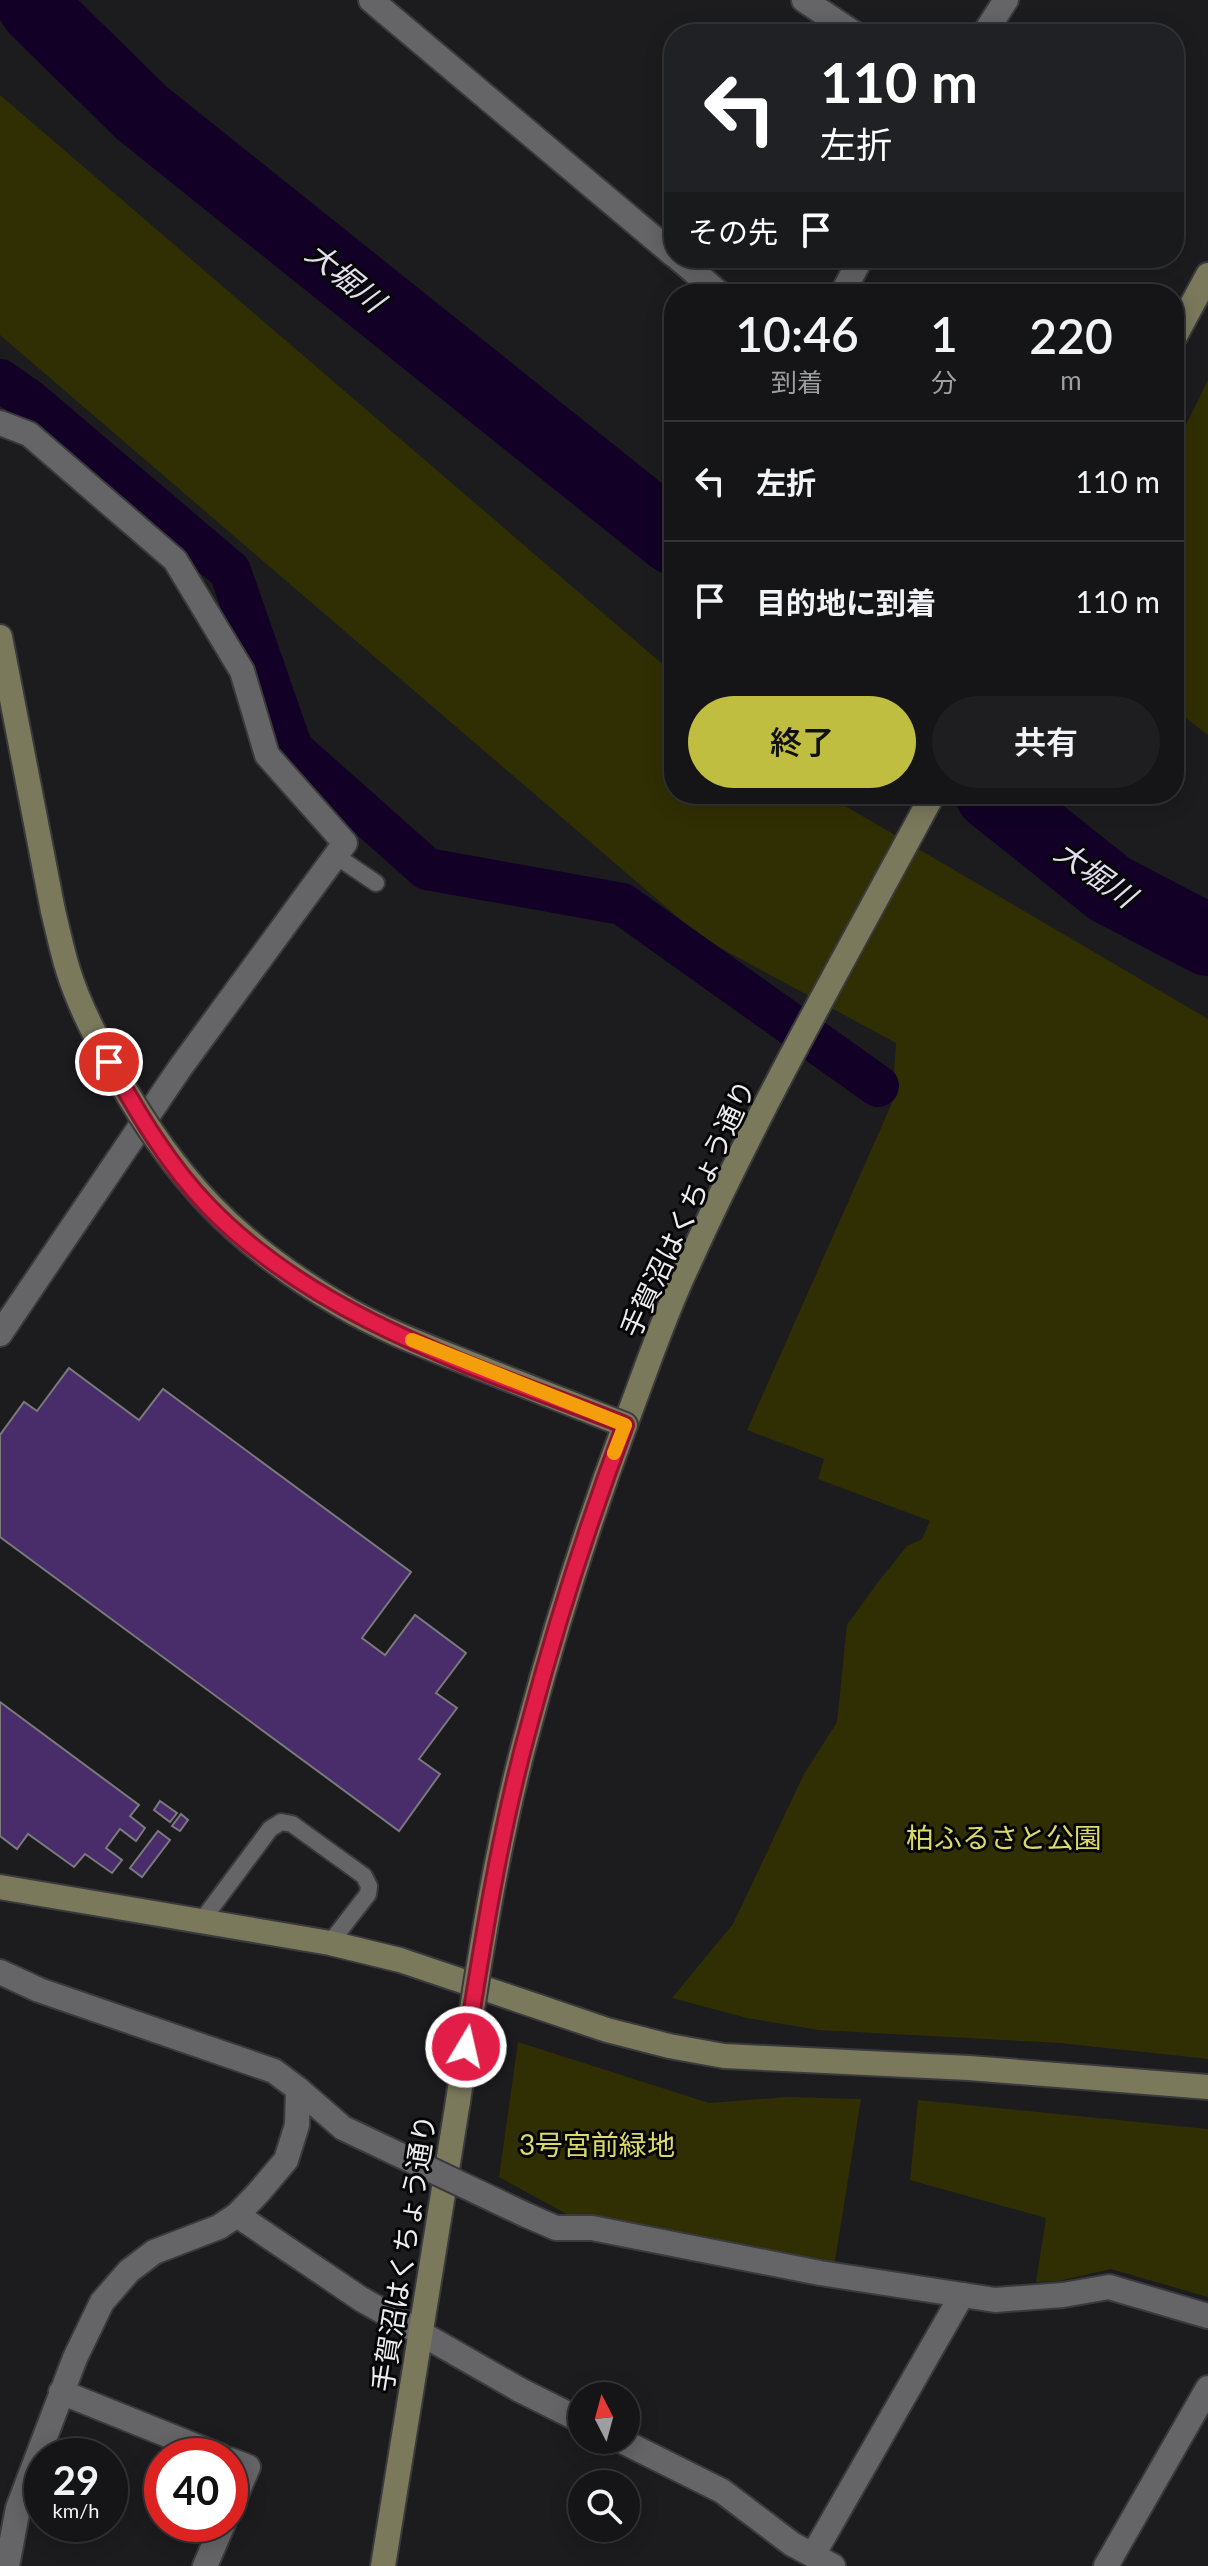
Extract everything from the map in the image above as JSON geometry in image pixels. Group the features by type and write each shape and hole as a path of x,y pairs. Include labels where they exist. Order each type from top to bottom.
{"street":[{"path":"371,0 664,246"},
{"path":"804,0 840,24"},
{"path":"990,24 1006,0"},
{"path":"690,268 708,284"},
{"path":"1184,319 1208,275"},
{"path":"0,423 29,434 175,560 242,671 267,755 345,843 180,1068 0,1334"},
{"path":"0,637 53,911 69,972 85,1013 135,1109 169,1159 247,1241 342,1307 397,1335 625,1425"},
{"name":"手賀沼はくちょう通り","path":"383,2566 483,1939 528,1728 590,1523 686,1269 795,1048 928,804"},
{"path":"0,1887 330,1943 400,1960 607,2030 724,2056 969,2068 1208,2087"},
{"path":"0,1972 39,1990 274,2071 343,2128 556,2228 592,2228 820,2273 995,2300 1063,2295 1109,2287 1208,2316"},
{"path":"7,2566 9,2506 102,2302 129,2271 154,2252 219,2227 237,2215 286,2160 297,2125 298,2089"},
{"path":"237,2215 361,2299 568,2414"},
{"path":"640,2450 722,2491 792,2544 823,2561 962,2295"},
{"path":"1106,2566 1208,2388"},
{"path":"61,2392 175,2438"},
{"path":"205,2566 215,2542"}],"lane":[{"path":"336,856 376,883"},
{"path":"200,1923 270,1829 281,1822 292,1824 364,1876 369,1886 368,1894 330,1943"}],"green space":[{"name":"柏ふるさと公園","path":"0,95 664,665 664,804 842,804 1208,1019 1208,2059 1060,2043 819,2030 747,2018 672,1998 733,1924 804,1774 837,1722 847,1625 907,1546 922,1539 930,1521 818,1479 824,1459 747,1430 892,1103 896,1043 702,938 0,335"},
{"path":"1208,380 1208,735 1184,717 1184,429"},
{"name":"3号宮前緑地","path":"518,2042 709,2103 787,2097 861,2099 834,2267 772,2250 572,2217 499,2177"},
{"path":"918,2100 1208,2129 1208,2297 1111,2269 1059,2281 1036,2282 1046,2218 910,2180"}],"building":[{"path":"69,1368 139,1420 163,1389 411,1572 362,1638 385,1655 415,1615 466,1653 436,1693 457,1708 419,1759 440,1774 399,1831 0,1537 0,1435 24,1402 37,1411"},
{"path":"0,1702 139,1805 130,1816 145,1828 136,1841 120,1829 106,1848 122,1860 112,1873 85,1854 74,1867 28,1834 17,1849 0,1836"},
{"path":"160,1801 177,1813 170,1822 154,1810"},
{"path":"181,1814 188,1820 180,1831 172,1826"},
{"path":"158,1831 170,1840 142,1877 130,1868"}],"waterway":[{"name":"大堀川","path":"30,0 142,113 664,531"},
{"path":"0,380 30,401 230,571 292,749 427,869 622,904 878,1086"},
{"name":"大堀川","path":"1004,804 1110,889 1208,940"}],"slow traffic":[{"path":"412,1340 625,1425 614,1453"}],"route":[{"path":"109,1062 135,1109 169,1159 209,1206 247,1241 293,1276 342,1307 397,1335 625,1425 591,1519 528,1728 483,1939 466,2047"}]}
